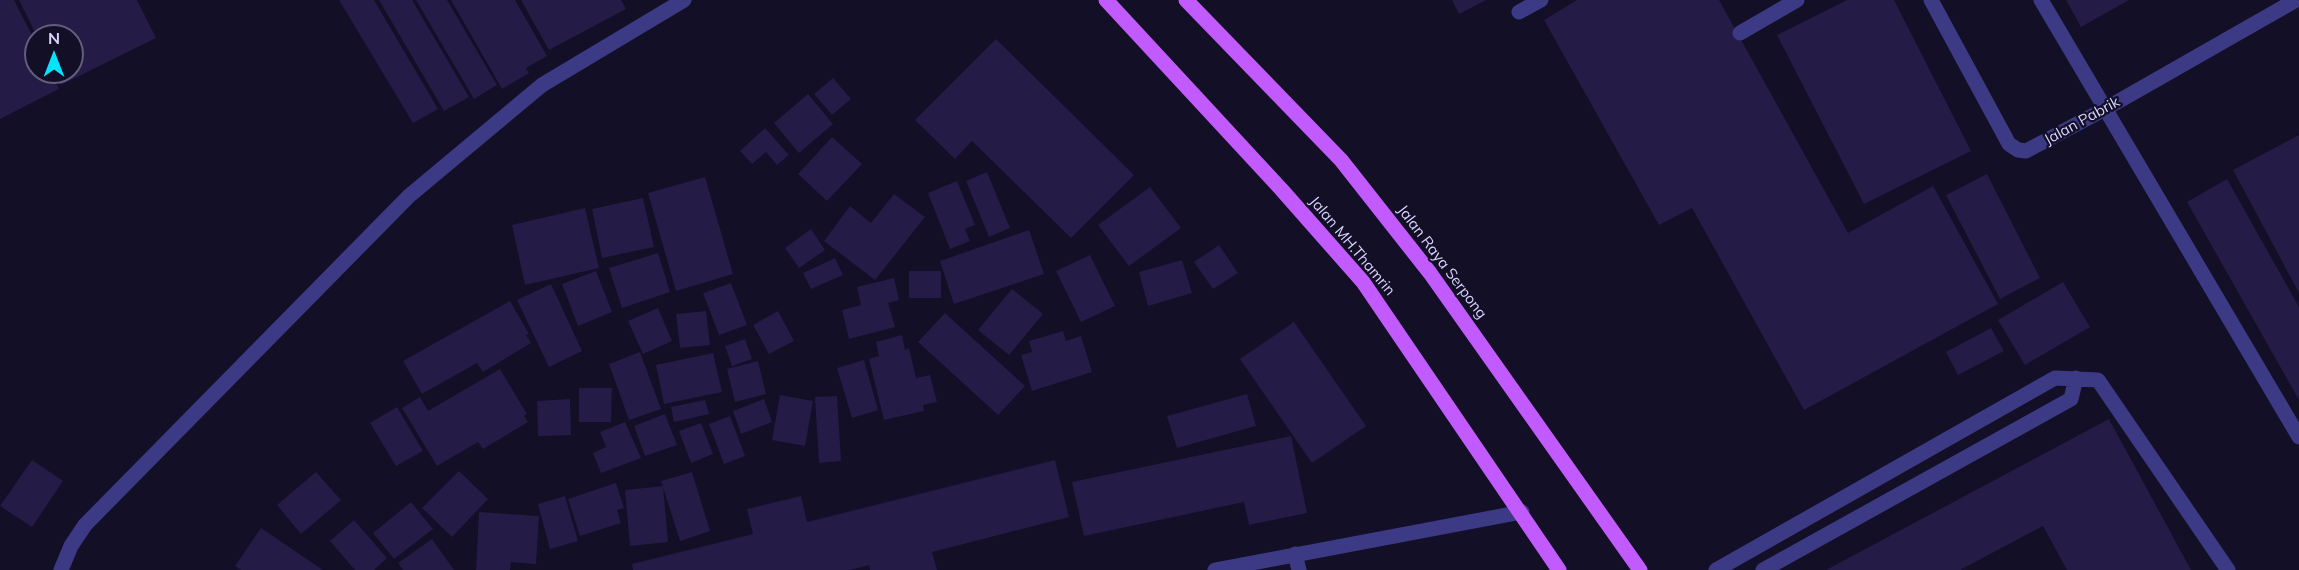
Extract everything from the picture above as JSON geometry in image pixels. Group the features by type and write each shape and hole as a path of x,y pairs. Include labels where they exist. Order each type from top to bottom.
{"main road":[{"name":"Jalan MH.Thamrin","path":"1106,0 1281,189 1363,282 1522,512 1559,570"},
{"name":"Jalan Raya Serpong","path":"1186,0 1341,160 1430,273 1640,570"}],"lane":[{"path":"62,570 71,546 85,525 409,196 542,85 684,0"},
{"path":"1519,12 1541,0"},
{"path":"1740,33 1797,0"},
{"name":"Jalan Pabrik","path":"1931,0 2009,144 2018,150 2026,151 2105,109 2296,0"},
{"path":"2041,0 2299,437"},
{"path":"1716,570 2055,378 2098,380 2228,570"},
{"path":"1763,570 2071,399 2076,378"},
{"path":"1215,570 1522,512"},
{"path":"1799,523 1811,543"},
{"path":"1295,554 1299,570"}],"building":[{"path":"0,0 14,0 26,24 24,24 24,84 57,84 59,89 0,119"},
{"path":"19,0 137,0 156,38 84,74 84,24 31,24"},
{"path":"339,0 374,0 438,109 413,123"},
{"path":"379,0 412,0 469,97 444,111"},
{"path":"416,0 447,0 497,85 474,99"},
{"path":"451,0 515,0 547,56 526,68 529,73 502,89"},
{"path":"521,0 621,0 626,9 549,50"},
{"path":"1452,0 1486,0 1459,14"},
{"path":"1577,0 1719,0 1848,233 1933,186 1998,304 1804,410 1692,208 1659,225 1544,20"},
{"path":"1847,0 1894,0 1971,151 1864,204 1777,35"},
{"path":"2066,0 2129,0 2081,27"},
{"path":"996,39 1134,175 1071,238 972,141 955,159 915,120"},
{"path":"833,78 851,99 832,115 814,94"},
{"path":"808,94 833,124 799,153 774,123"},
{"path":"765,128 789,155 777,165 766,152 752,164 740,151"},
{"path":"2299,135 2299,293 2233,170"},
{"path":"832,137 862,164 827,201 798,174"},
{"path":"987,172 1010,228 989,237 966,181"},
{"path":"1987,174 2040,278 2000,299 1946,195"},
{"path":"705,177 733,274 676,291 648,193"},
{"path":"2227,179 2299,307 2299,400 2187,202"},
{"path":"957,181 975,225 965,229 970,241 950,249 928,193"},
{"path":"1150,187 1181,228 1129,266 1098,225"},
{"path":"894,194 925,217 875,280 824,241 850,206 871,223"},
{"path":"643,198 654,247 602,258 592,209"},
{"path":"585,208 599,268 525,285 512,225"},
{"path":"811,229 825,250 799,268 785,248"},
{"path":"1029,230 1044,274 954,304 940,261"},
{"path":"1219,245 1238,273 1213,289 1194,262"},
{"path":"658,253 670,292 622,308 609,268"},
{"path":"1090,255 1115,306 1081,322 1056,271"},
{"path":"835,258 843,275 811,289 803,273"},
{"path":"1182,260 1192,293 1148,306 1139,272"},
{"path":"596,271 612,312 578,326 562,284"},
{"path":"909,271 941,271 941,298 909,298"},
{"path":"894,278 899,300 888,303 895,327 849,339 842,310 861,305 857,287"},
{"path":"2063,282 2090,327 2025,365 1998,320"},
{"path":"731,283 747,325 719,335 703,293"},
{"path":"551,284 582,351 549,367 517,300"},
{"path":"1012,289 1043,314 1009,355 978,330"},
{"path":"510,301 529,334 526,335 531,343 483,372 477,363 422,394 403,361"},
{"path":"658,308 672,341 643,354 628,321"},
{"path":"706,311 710,345 680,348 676,314"},
{"path":"778,311 794,341 769,354 753,325"},
{"path":"945,313 1025,386 998,415 918,342"},
{"path":"1294,322 1366,426 1312,463 1240,359"},
{"path":"1991,328 2004,351 1958,375 1946,352"},
{"path":"1063,331 1066,341 1081,336 1092,372 1032,391 1021,355 1032,352 1029,341"},
{"path":"902,335 905,350 909,348 916,378 930,375 937,402 923,405 924,411 884,420 869,359 879,356 876,342"},
{"path":"745,339 752,359 732,366 725,346"},
{"path":"640,352 661,409 629,420 609,364"},
{"path":"713,353 722,392 664,404 656,365"},
{"path":"864,360 878,410 852,418 837,368"},
{"path":"758,361 766,394 735,402 727,369"},
{"path":"500,369 527,414 524,416 528,422 483,449 478,442 437,466 402,408 420,397 428,411"},
{"path":"579,388 612,388 611,422 579,422"},
{"path":"1247,394 1256,426 1177,448 1167,416"},
{"path":"780,395 813,401 805,446 772,440"},
{"path":"837,396 841,461 819,463 815,397"},
{"path":"570,399 571,435 538,436 537,401"},
{"path":"764,399 772,422 741,434 733,411"},
{"path":"705,400 709,414 674,422 671,407"},
{"path":"397,407 423,451 396,466 370,423"},
{"path":"665,414 677,445 645,456 634,426"},
{"path":"730,416 745,456 724,464 709,424"},
{"path":"2109,419 2191,570 2067,570 2043,526 1960,570 1826,570"},
{"path":"625,422 641,458 601,473 593,453 606,447 600,432"},
{"path":"701,423 713,454 691,463 679,431"},
{"path":"1291,436 1307,513 1249,525 1244,502 1084,536 1072,482"},
{"path":"32,460 63,481 32,527 0,506"},
{"path":"1055,460 1069,517 932,552 937,570 870,570 869,565 850,570 633,570 632,564 753,534 747,509 801,496 807,522"},
{"path":"459,471 488,499 452,537 422,508"},
{"path":"316,472 341,500 301,534 277,505"},
{"path":"692,472 710,531 680,541 661,481"},
{"path":"616,483 624,508 617,510 621,523 580,536 568,499"},
{"path":"663,486 668,542 630,546 625,490"},
{"path":"565,496 578,541 550,549 538,504"},
{"path":"411,502 433,529 394,559 373,533"},
{"path":"479,512 539,516 536,564 511,562 510,570 476,570"},
{"path":"354,520 387,558 374,570 355,570 330,541"},
{"path":"261,528 323,570 241,570 235,566"},
{"path":"432,539 454,570 403,570 398,563"}]}
